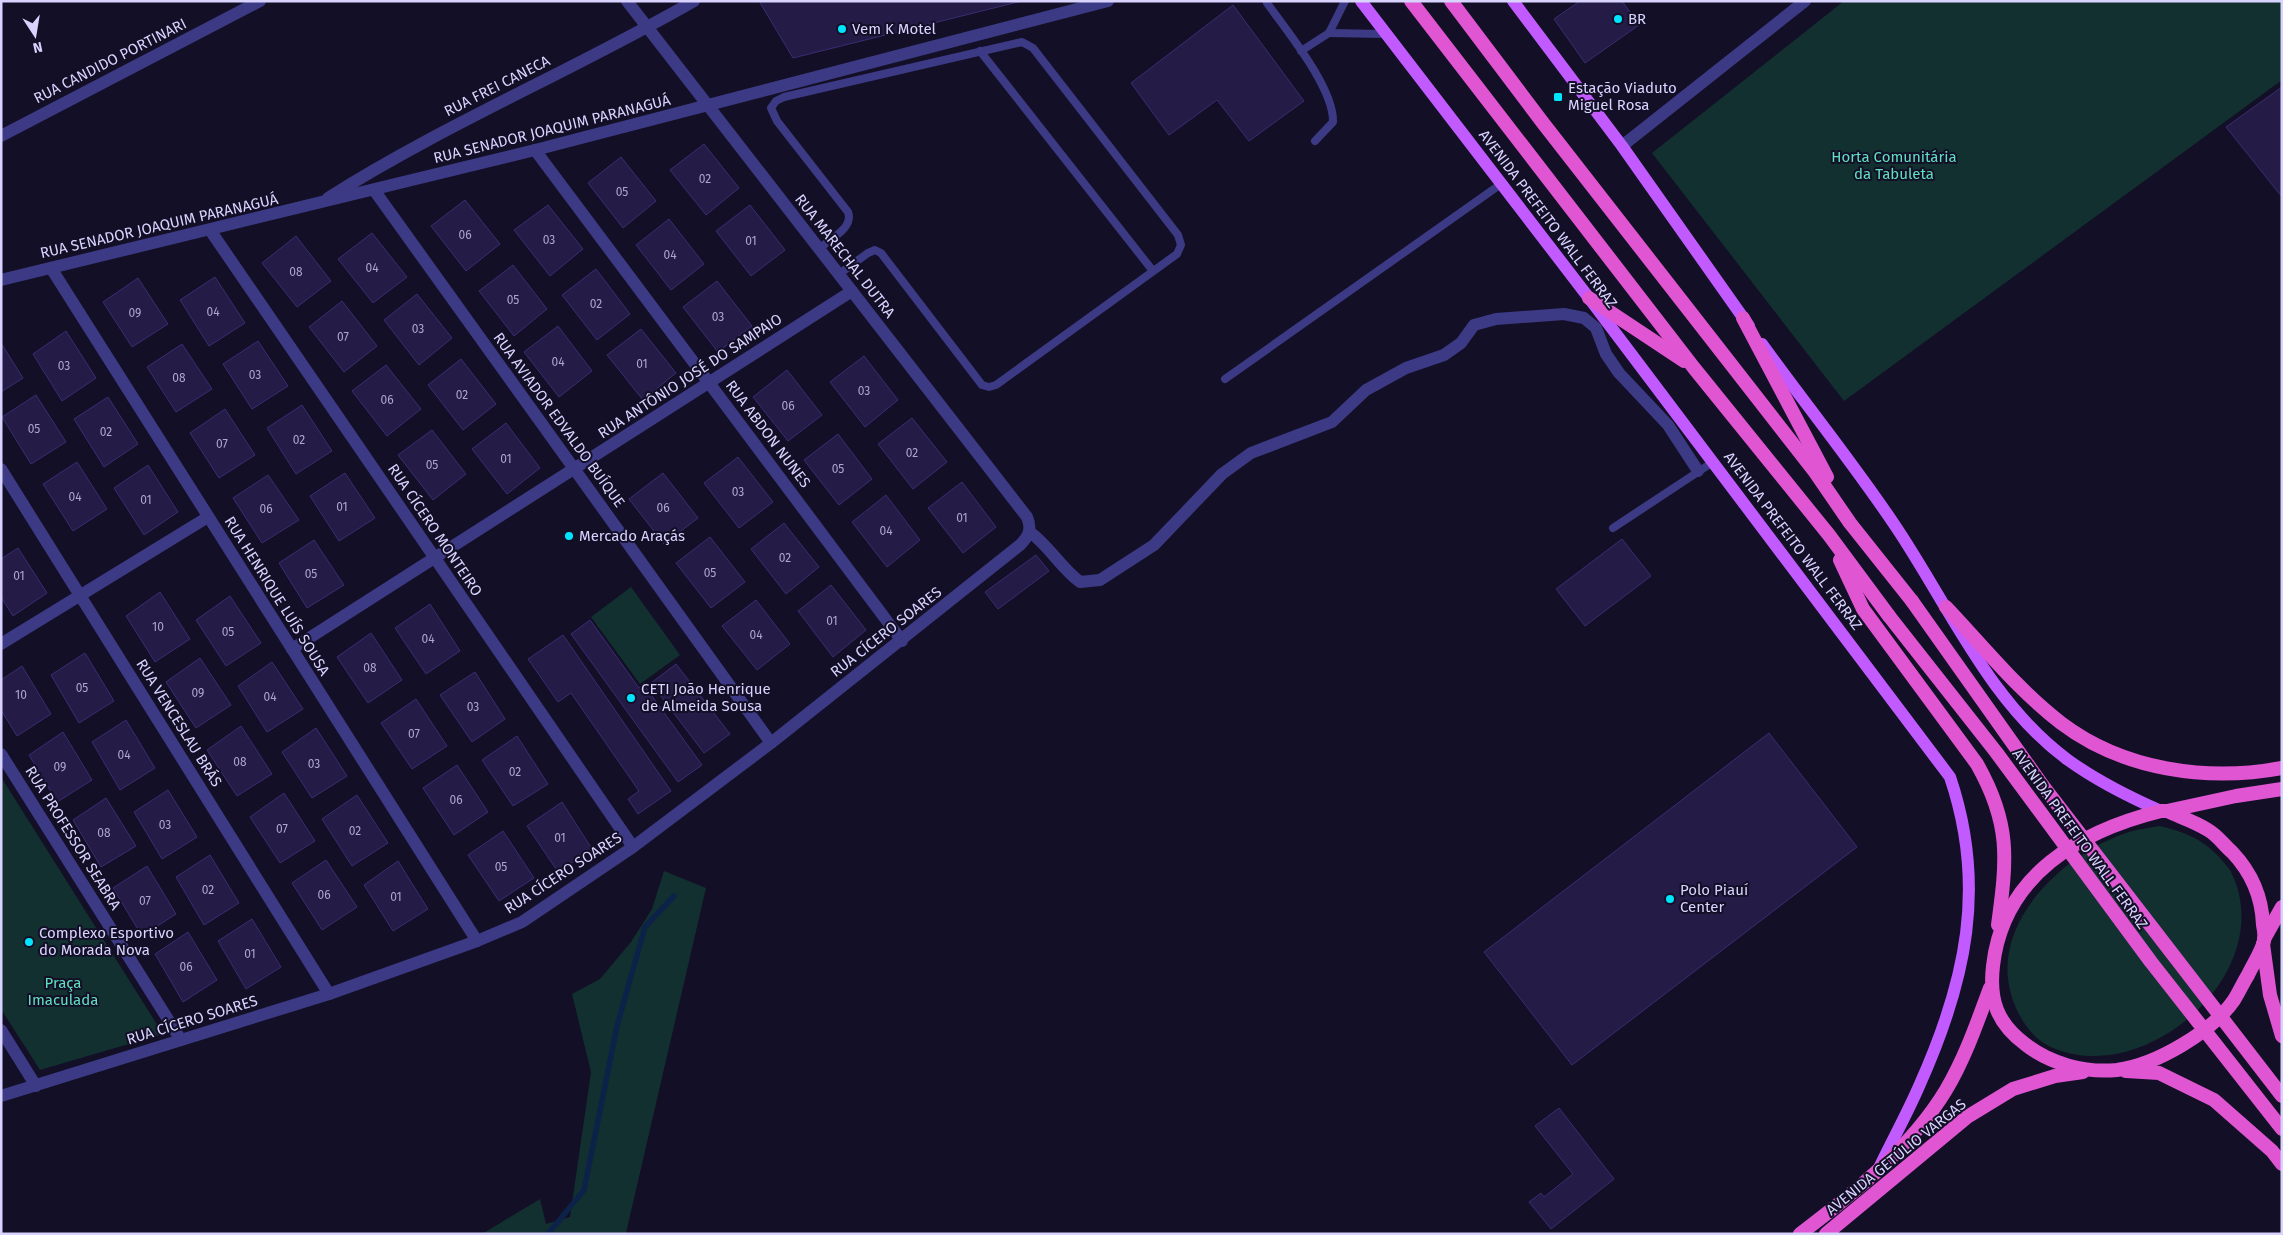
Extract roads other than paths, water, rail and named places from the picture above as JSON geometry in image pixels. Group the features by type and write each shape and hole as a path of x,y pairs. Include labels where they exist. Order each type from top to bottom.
{"highway":[{"name":"AVENIDA PREFEITO WALL FERRAZ","path":"1411,1 1694,368 1829,535 1889,616 1996,752 2151,962 2282,1129"},
{"name":"AVENIDA PREFEITO WALL FERRAZ","path":"1451,1 1543,123 1815,472 1850,523 1912,601 2043,786 2282,1096"},
{"path":"1589,298 1694,368"},
{"path":"1743,318 1850,523"},
{"path":"1829,535 1863,609 1977,764 1990,787 2005,840 2006,865 1990,988 1997,1014 2008,1029 2040,1056 2057,1063 2099,1070 2159,1074 2214,1100 2272,1151 2282,1164"},
{"path":"1946,606 2031,696 2062,723 2095,743 2126,757 2162,768 2194,773 2225,775 2258,773 2282,768"},
{"path":"1994,956 2007,913 2023,889 2071,846 2096,832 2124,820 2236,796 2282,789"},
{"path":"2164,811 2209,830 2241,862 2252,877 2262,904 2263,942 2270,995 2282,1036"},
{"path":"2118,1070 2153,1059 2178,1048 2209,1026 2234,1000 2282,907"},
{"name":"AVENIDA GETÚLIO VARGAS","path":"1800,1234 1851,1194 1913,1135 1947,1088 1970,1042 1990,988"},
{"name":"AVENIDA GETÚLIO VARGAS","path":"1826,1234 1967,1117 2013,1089 2055,1076 2099,1070"}],"main road":[{"name":"AVENIDA PREFEITO WALL FERRAZ","path":"1361,1 1589,298 1601,325 1713,462 1928,745 1950,777 1962,812 1968,845 1970,892 1964,949 1954,995 1920,1084 1880,1166"},
{"name":"AVENIDA PREFEITO WALL FERRAZ","path":"1513,1 1622,146 1743,318 1895,526 1980,663 2025,721 2067,759 2088,773 2164,811"}],"street":[{"name":"RUA CANDIDO PORTINARI","path":"1,136 260,1"},
{"name":"RUA MARECHAL DUTRA","path":"627,1 1027,516 1030,532"},
{"name":"RUA FREI CANECA","path":"317,204 410,149 648,28 694,1"},
{"name":"RUA SENADOR JOAQUIM PARANAGUÁ","path":"1,280 535,150 1108,1"},
{"path":"1622,146 1805,1"},
{"name":"RUA ABDON NUNES","path":"535,150 902,641"},
{"name":"RUA AVIADOR EDVALDO BUÍQUE","path":"374,190 771,743"},
{"name":"RUA CÍCERO MONTEIRO","path":"210,230 633,847"},
{"name":"RUA HENRIQUE LUÍS SOUSA","path":"51,268 477,941"},
{"name":"RUA ANTÔNIO JOSÉ DO SAMPAIO","path":"292,649 852,291"},
{"path":"1030,532 1047,545 1067,572 1080,582 1100,580 1154,545 1222,474 1251,453 1332,422 1366,390 1406,368 1444,355 1461,343 1474,325 1496,319 1564,314 1584,318 1601,325 1606,354 1619,373 1668,426 1698,471"},
{"name":"RUA VENCESLAU BRÁS","path":"1,469 329,994"},
{"path":"1,644 208,517"},
{"name":"RUA CÍCERO SOARES","path":"1,1096 329,994 511,928 535,915 633,847 771,743 902,641 1020,545 1030,532"},
{"name":"RUA PROFESSOR SEABRA","path":"1,754 181,1040"},
{"path":"1,1030 36,1086"}],"lane":[{"path":"1302,51 1329,33 1345,1"},
{"path":"1267,3 1302,51 1334,109 1333,122 1315,141"},
{"path":"1329,33 1385,34"},
{"path":"819,249 848,224 850,218 848,212 777,121 772,108 776,101 784,97 1022,42 1033,48 1178,235 1181,245 1177,254 996,385 989,387 982,385 882,253 875,250 868,253 839,274"},
{"path":"980,51 1152,271"},
{"path":"1225,379 1501,184"},
{"path":"1613,528 1713,462"}],"waterway":[{"path":"548,1234 584,1190 617,1026 645,927 674,896"}],"place":[{"name":"BR","path":"1618,19"},
{"name":"Vem K Motel","path":"842,29"},
{"name":"Estação Viaduto Miguel Rosa","path":"1558,97"},
{"name":"Mercado Araçás","path":"569,536"},
{"name":"CETI João Henrique de Almeida Sousa","path":"631,698"},
{"name":"Polo Piauí Center","path":"1670,899"},
{"name":"Complexo Esportivo do Morada Nova","path":"29,942"}],"park label":[{"name":"Horta Comunitária da Tabuleta","path":"1894,166"},
{"name":"Praça Imaculada","path":"63,992"}]}
